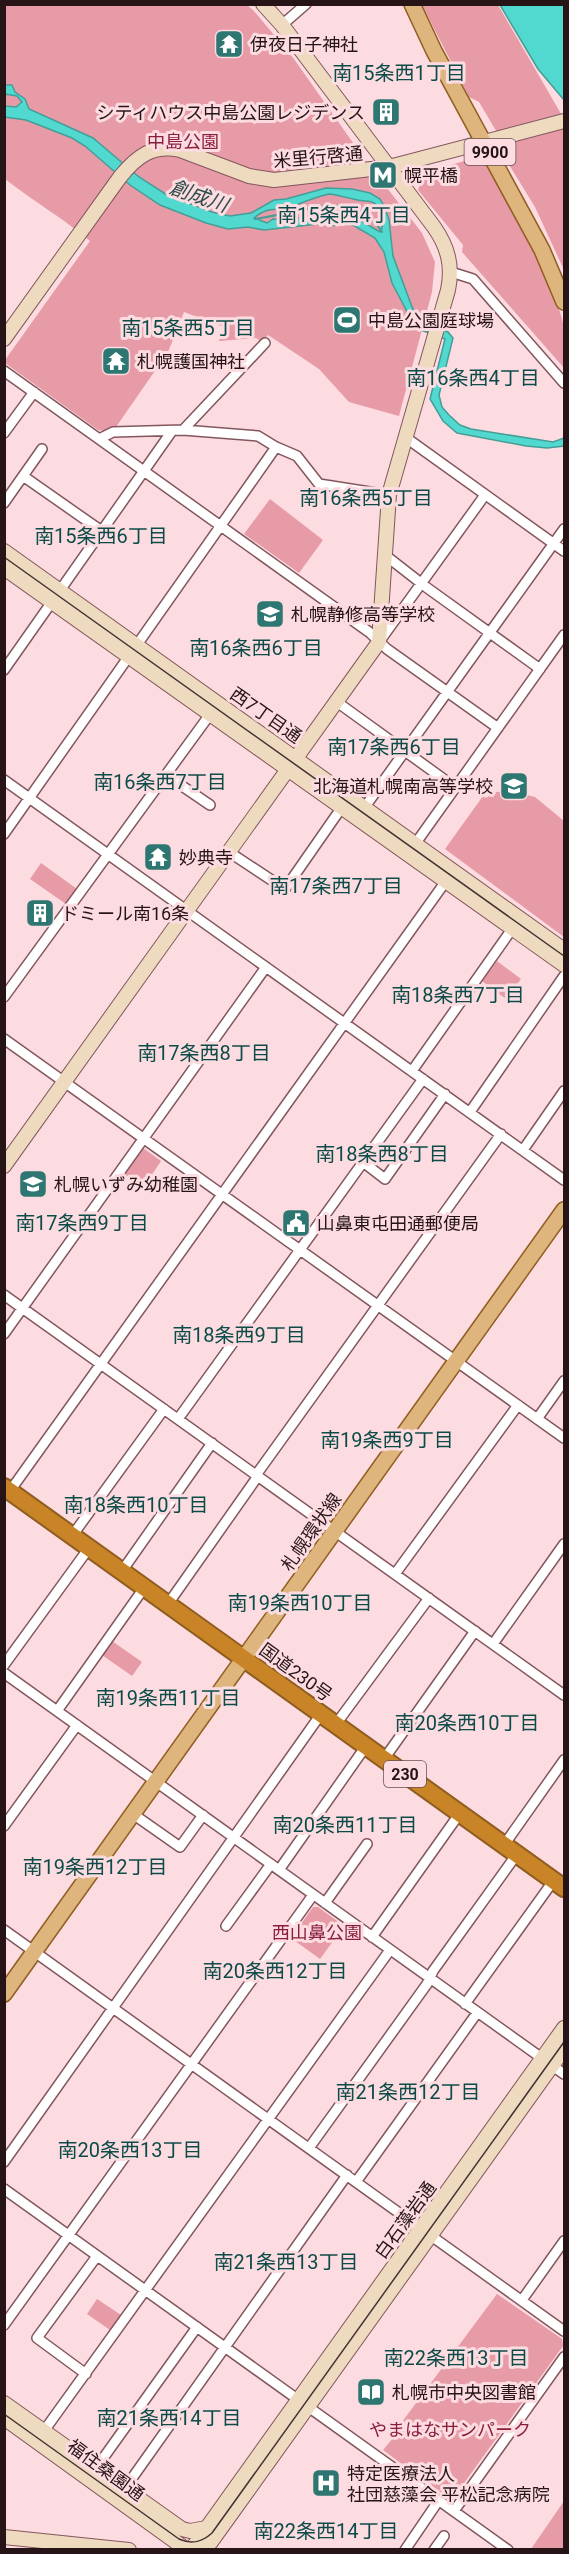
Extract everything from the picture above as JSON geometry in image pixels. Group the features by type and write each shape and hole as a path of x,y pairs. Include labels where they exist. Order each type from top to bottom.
{"highway":[{"name":"国道230号","path":"7,1489 559,1884"}],"main road":[{"name":"9900","path":"412,4 434,51 542,250 564,302"},
{"name":"札幌環状線","path":"4,1994 564,1210"}],"street":[{"path":"263,4 282,25 389,167 441,237 448,253 451,272 389,495 379,642"},
{"path":"282,25 306,4"},
{"name":"米里行啓通","path":"4,339 124,172 142,154 159,148 169,148 263,180 389,167 564,121"},
{"path":"451,272 473,279 564,383"},
{"path":"183,430 265,343"},
{"path":"4,371 498,728"},
{"path":"4,433 34,392"},
{"path":"99,439 113,432 183,430 258,436 297,456 319,484 389,495"},
{"path":"4,670 172,431"},
{"path":"405,437 564,551"},
{"path":"4,834 276,447"},
{"path":"4,503 42,449"},
{"path":"23,476 103,532"},
{"path":"4,1166 485,495"},
{"path":"361,813 564,529"},
{"name":"西7丁目通","path":"4,552 57,597 411,849 564,950"},
{"path":"385,555 540,669"},
{"name":"西7丁目通","path":"4,568 57,597"},
{"path":"411,849 564,635"},
{"name":"西7丁目通","path":"134,651 211,712 292,764 342,807 361,813"},
{"path":"337,702 456,788"},
{"path":"4,997 211,712"},
{"path":"166,775 210,805"},
{"path":"4,780 564,1180"},
{"path":"229,852 285,890 342,807"},
{"name":"西7丁目通","path":"411,849 447,881 564,965"},
{"path":"7,1489 101,1364 447,881"},
{"path":"412,1071 512,929"},
{"path":"4,1334 266,967"},
{"path":"470,1112 564,976"},
{"path":"4,1039 564,1438"},
{"path":"178,1419 423,1078"},
{"path":"523,1150 564,1091"},
{"path":"363,1162 385,1179 445,1094"},
{"path":"168,1604 257,1475 501,1134"},
{"path":"4,1295 564,1695"},
{"path":"537,1419 564,1381"},
{"path":"395,1574 518,1405"},
{"path":"72,1536 165,1409"},
{"path":"122,1571 212,1443"},
{"path":"493,1644 564,1544"},
{"path":"4,1665 89,1548"},
{"path":"57,1711 144,1588"},
{"path":"336,1724 429,1598"},
{"path":"384,1759 475,1631"},
{"path":"4,1673 564,2074"},
{"path":"4,2162 321,1714"},
{"path":"4,1826 77,1725"},
{"path":"226,1926 275,1867 366,1746"},
{"path":"309,2148 429,1978 564,1760"},
{"path":"372,1937 460,1813"},
{"path":"133,1814 180,1847 202,1815"},
{"path":"325,1903 367,1844"},
{"path":"465,2004 559,1884"},
{"path":"4,2325 313,1895"},
{"path":"4,1930 564,2331"},
{"path":"41,2437 390,1950"},
{"path":"356,2182 477,2013"},
{"name":"白石藻岩通","path":"189,2550 303,2403 426,2232 547,2063 564,2028"},
{"name":"白石藻岩通","path":"547,2063 564,2049"},
{"path":"120,2494 346,2175"},
{"path":"4,2189 508,2550"},
{"path":"522,2301 564,2241"},
{"path":"86,2374 37,2338 97,2256"},
{"path":"92,2474 197,2327"},
{"path":"454,2511 564,2357"},
{"name":"福住桑園通","path":"4,2403 41,2437 120,2494 189,2550"},
{"name":"白石藻岩通","path":"200,2550 211,2542 303,2403"},
{"name":"福住桑園通","path":"6,2423 41,2437"},
{"name":"福住桑園通","path":"120,2494 182,2529"},
{"path":"405,2550 439,2500"},
{"path":"182,2529 190,2531 206,2528"},
{"path":"182,2529 190,2542 189,2550"},
{"path":"434,2550 444,2536"},
{"path":"4,2537 57,2546 129,2550"}],"green space":[{"name":"中島公園","path":"5,5 247,5 254,11 294,59 363,157 422,233 435,262 432,292 399,416 349,402 319,369 268,335 262,342 256,338 219,341 224,327 184,312 168,352 116,427 110,432 98,430 5,363 90,241 5,179"},
{"path":"422,5 498,5 564,119 564,270 535,207 505,158 508,151 479,102 469,97"},
{"path":"464,161 486,164 541,263 564,327 564,368 462,252 463,245 418,190 424,173"},
{"path":"270,499 323,540 299,573 244,534"},
{"path":"510,791 535,797 564,821 564,937 445,849 483,796 486,798 496,792"},
{"path":"41,863 77,889 66,904 30,879"},
{"path":"497,961 521,979 506,999 482,981"},
{"path":"143,1148 161,1161 143,1188 124,1175"},
{"path":"112,1641 142,1662 132,1676 102,1655"},
{"name":"西山鼻公園","path":"313,1907 318,1907 344,1926 320,1959 291,1938"},
{"name":"やまはなサンパーク","path":"497,2294 562,2339 563,2346 454,2497 449,2499 383,2450"},
{"path":"97,2299 121,2315 110,2330 87,2314"},
{"path":"564,2501 564,2549 531,2549"}],"water":[{"path":"500,5 564,5 564,100 538,69"},
{"path":"5,85 12,85 15,92 25,99 29,109 93,138 139,177 167,195 212,212 230,216 251,213 274,200 326,188 352,189 370,193 380,199 389,220 393,256 414,312 423,323 448,332 453,338 439,395 442,407 460,425 471,429 553,442 564,438 564,446 547,448 526,446 457,433 443,421 430,399 445,339 421,330 412,321 392,283 384,252 375,238 353,225 344,223 332,226 327,223 264,230 248,227 228,229 206,223 160,205 130,185 85,146 72,138 26,120 5,117 4,106 16,107 22,102 17,96 5,94","holes":["329,194 374,203 382,222 380,232 356,218 338,219 325,214 286,220 273,219 267,223 254,218 268,210 291,207"]}],"waterway":[{"name":"創成川","path":"255,219 308,209 349,206 366,213 382,232"}],"tram line":[{"path":"4,557 564,956"},
{"path":"4,2414 179,2539 193,2542 208,2536 564,2042"}],"place":[{"name":"伊夜日子神社","path":"229,44"},
{"name":"シティハウス中島公園レジデンス","path":"386,112"},
{"name":"幌平橋","path":"383,175"},
{"name":"中島公園庭球場","path":"347,320"},
{"name":"札幌護国神社","path":"116,361"},
{"name":"札幌静修高等学校","path":"270,614"},
{"name":"北海道札幌南高等学校","path":"514,786"},
{"name":"妙典寺","path":"158,857"},
{"name":"ドミール南16条","path":"40,913"},
{"name":"札幌いずみ幼稚園","path":"33,1184"},
{"name":"山鼻東屯田通郵便局","path":"296,1223"},
{"name":"札幌市中央図書館","path":"371,2392"},
{"name":"特定医療法人 社団慈藻会 平松記念病院","path":"326,2483"}],"district":[{"name":"南15条西1丁目","path":"399,73"},
{"name":"南15条西4丁目","path":"344,215"},
{"name":"南15条西5丁目","path":"188,328"},
{"name":"南16条西4丁目","path":"473,378"},
{"name":"南16条西5丁目","path":"366,498"},
{"name":"南15条西6丁目","path":"101,536"},
{"name":"南16条西6丁目","path":"256,648"},
{"name":"南17条西6丁目","path":"394,747"},
{"name":"南16条西7丁目","path":"160,782"},
{"name":"南17条西7丁目","path":"336,886"},
{"name":"南18条西7丁目","path":"458,995"},
{"name":"南17条西8丁目","path":"204,1053"},
{"name":"南18条西8丁目","path":"382,1154"},
{"name":"南17条西9丁目","path":"82,1223"},
{"name":"南18条西9丁目","path":"239,1335"},
{"name":"南19条西9丁目","path":"387,1440"},
{"name":"南18条西10丁目","path":"136,1505"},
{"name":"南19条西10丁目","path":"300,1603"},
{"name":"南19条西11丁目","path":"168,1698"},
{"name":"南20条西10丁目","path":"467,1723"},
{"name":"南20条西11丁目","path":"345,1825"},
{"name":"南19条西12丁目","path":"95,1867"},
{"name":"南20条西12丁目","path":"275,1971"},
{"name":"南21条西12丁目","path":"408,2092"},
{"name":"南20条西13丁目","path":"130,2150"},
{"name":"南21条西13丁目","path":"286,2262"},
{"name":"南22条西13丁目","path":"456,2358"},
{"name":"南21条西14丁目","path":"169,2418"},
{"name":"南22条西14丁目","path":"326,2531"}]}
